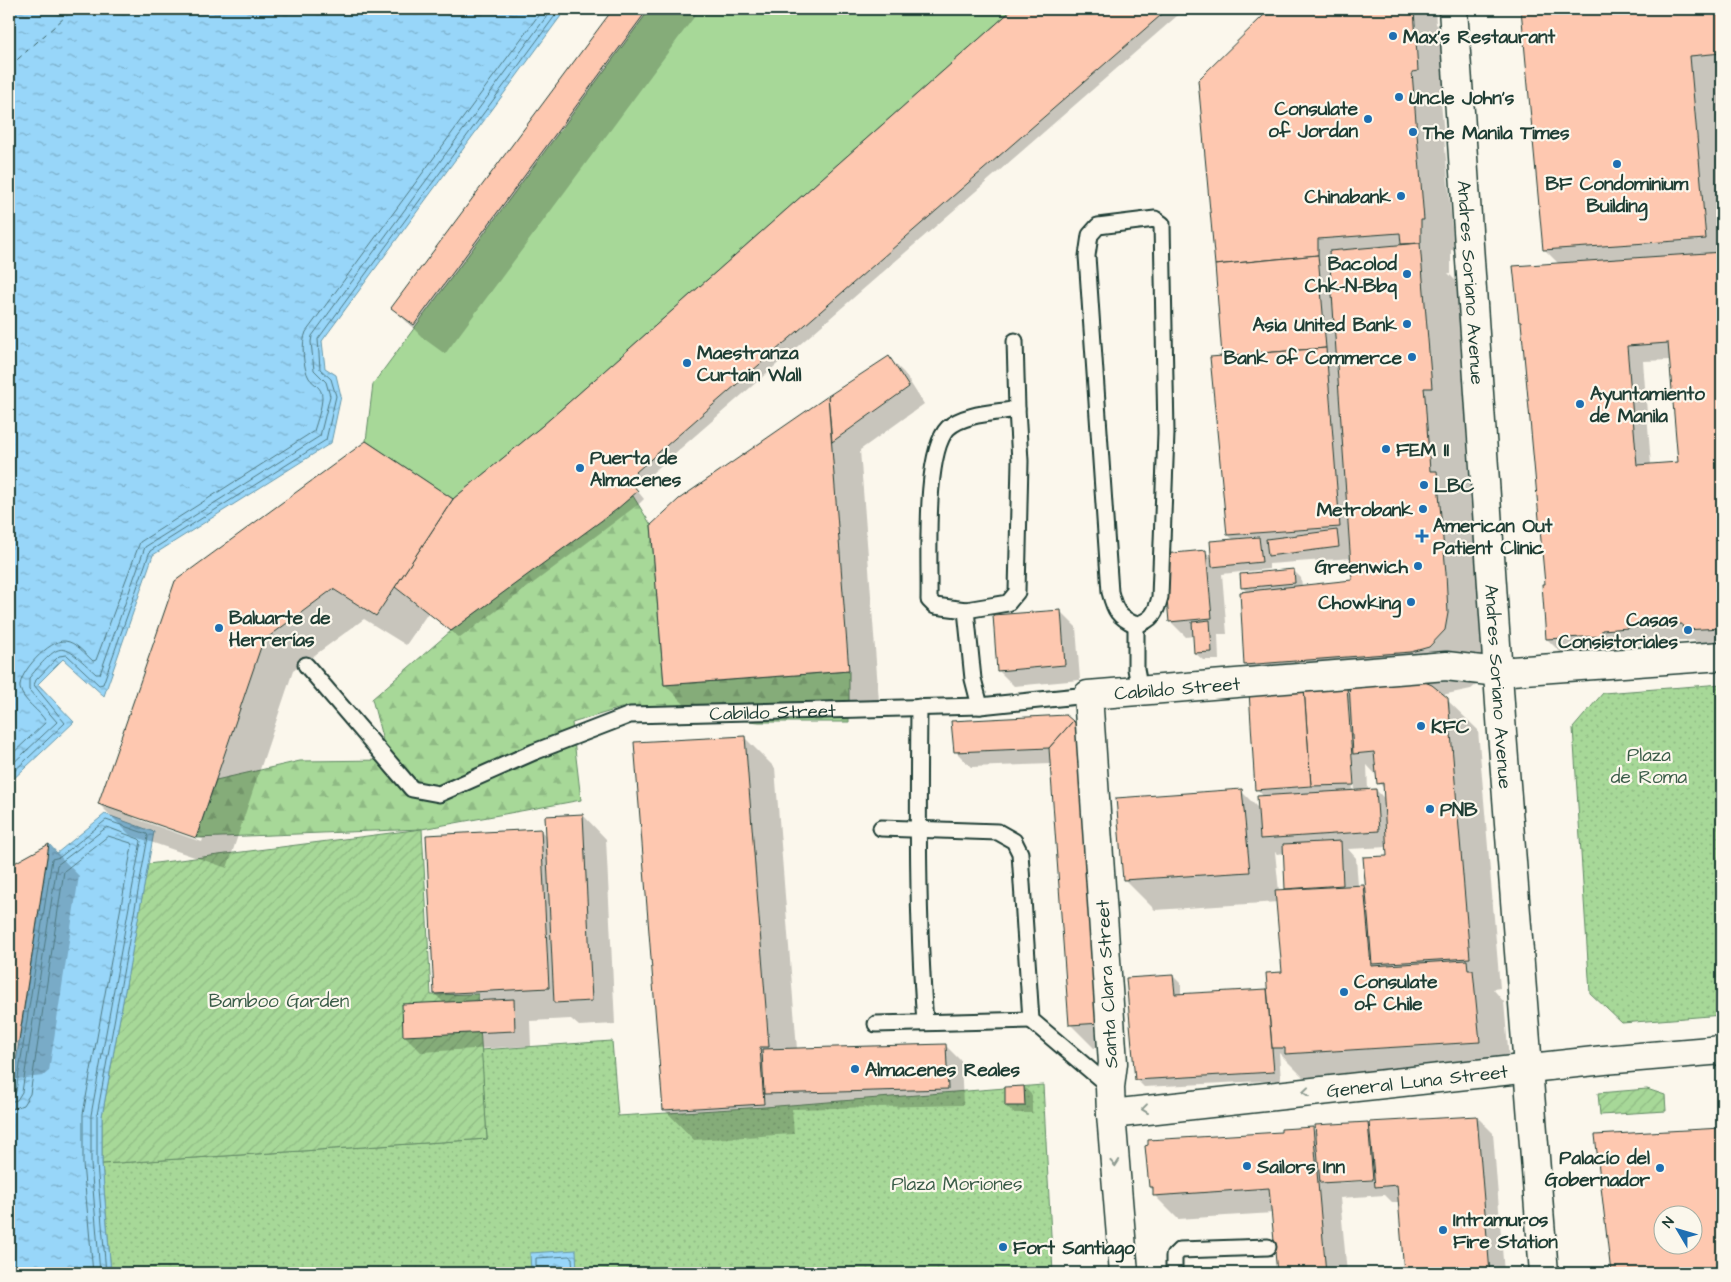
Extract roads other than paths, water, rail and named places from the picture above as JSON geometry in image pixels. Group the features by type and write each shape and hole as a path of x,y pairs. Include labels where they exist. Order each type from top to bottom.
{"street":[{"name":"Andres Soriano Avenue","path":"1453,9 1498,672 1544,1273"},
{"name":"Cabildo Street","path":"1088,695 1446,666 1498,672 1722,656"},
{"name":"Santa Clara Street","path":"1088,695 1113,1063 1110,1088 1111,1114 1124,1273"},
{"name":"General Luna Street","path":"1111,1114 1528,1068 1722,1050"}],"lane":[{"path":"1155,219 1162,224 1166,423 1160,597 1157,611 1150,620 1136,626 1122,619 1113,605 1110,592 1087,256 1090,235 1098,226 1155,219"},
{"path":"1015,341 1020,462 1017,592 1008,604 966,610 935,606 929,600 934,456 948,428 965,418 1017,409"},
{"path":"966,610 973,679 980,706"},
{"path":"1136,626 1136,669 1140,690"},
{"name":"Cabildo Street","path":"306,665 412,789 439,794 534,752 630,714 980,706 1088,695"},
{"path":"919,707 918,828 921,972 925,1022"},
{"path":"881,828 998,832 1014,841 1020,853 1031,1020"},
{"path":"876,1024 1031,1020 1110,1088"},
{"path":"1174,1273 1174,1256 1180,1250 1268,1247"}],"water":[{"path":"9,9 566,9 322,341 325,368 336,375 341,396 331,443 153,555 104,696 63,659 38,684 74,722 9,783"},
{"path":"105,814 154,832 102,1116 102,1164 111,1273 9,1273 9,1108 49,844 57,853"},
{"path":"576,1250 577,1273 531,1273 530,1253"}],"place":[{"name":"Max's Restaurant","path":"1393,36"},
{"name":"Uncle John's","path":"1399,97"},
{"name":"Consulate of Jordan","path":"1368,119"},
{"name":"The Manila Times","path":"1413,132"},
{"name":"BF Condominium Building","path":"1617,164"},
{"name":"Chinabank","path":"1401,196"},
{"name":"Bacolod Chk-N-Bbq","path":"1407,274"},
{"name":"Asia United Bank","path":"1407,324"},
{"name":"Bank of Commerce","path":"1412,357"},
{"name":"Maestranza Curtain Wall","path":"687,363"},
{"name":"Ayuntamiento de Manila","path":"1580,404"},
{"name":"FEM II","path":"1386,449"},
{"name":"Puerta de Almacenes","path":"580,468"},
{"name":"LBC","path":"1424,485"},
{"name":"Metrobank","path":"1423,509"},
{"name":"American Out Patient Clinic","path":"1422,536"},
{"name":"Greenwich","path":"1418,566"},
{"name":"Chowking","path":"1411,602"},
{"name":"Baluarte de Herrerías","path":"219,628"},
{"name":"Casas Consistoriales","path":"1688,630"},
{"name":"KFC","path":"1421,726"},
{"name":"PNB","path":"1430,809"},
{"name":"Consulate of Chile","path":"1344,992"},
{"name":"Almacenes Reales","path":"855,1069"},
{"name":"Sailors Inn","path":"1247,1166"},
{"name":"Palacío del Gobernador","path":"1660,1168"},
{"name":"Intramuros Fire Station","path":"1443,1230"},
{"name":"Fort Santiago","path":"1003,1247"}],"park label":[{"name":"Plaza de Roma","path":"1649,765"},
{"name":"Bamboo Garden","path":"279,1000"},
{"name":"Plaza Moriones","path":"957,1183"}]}
